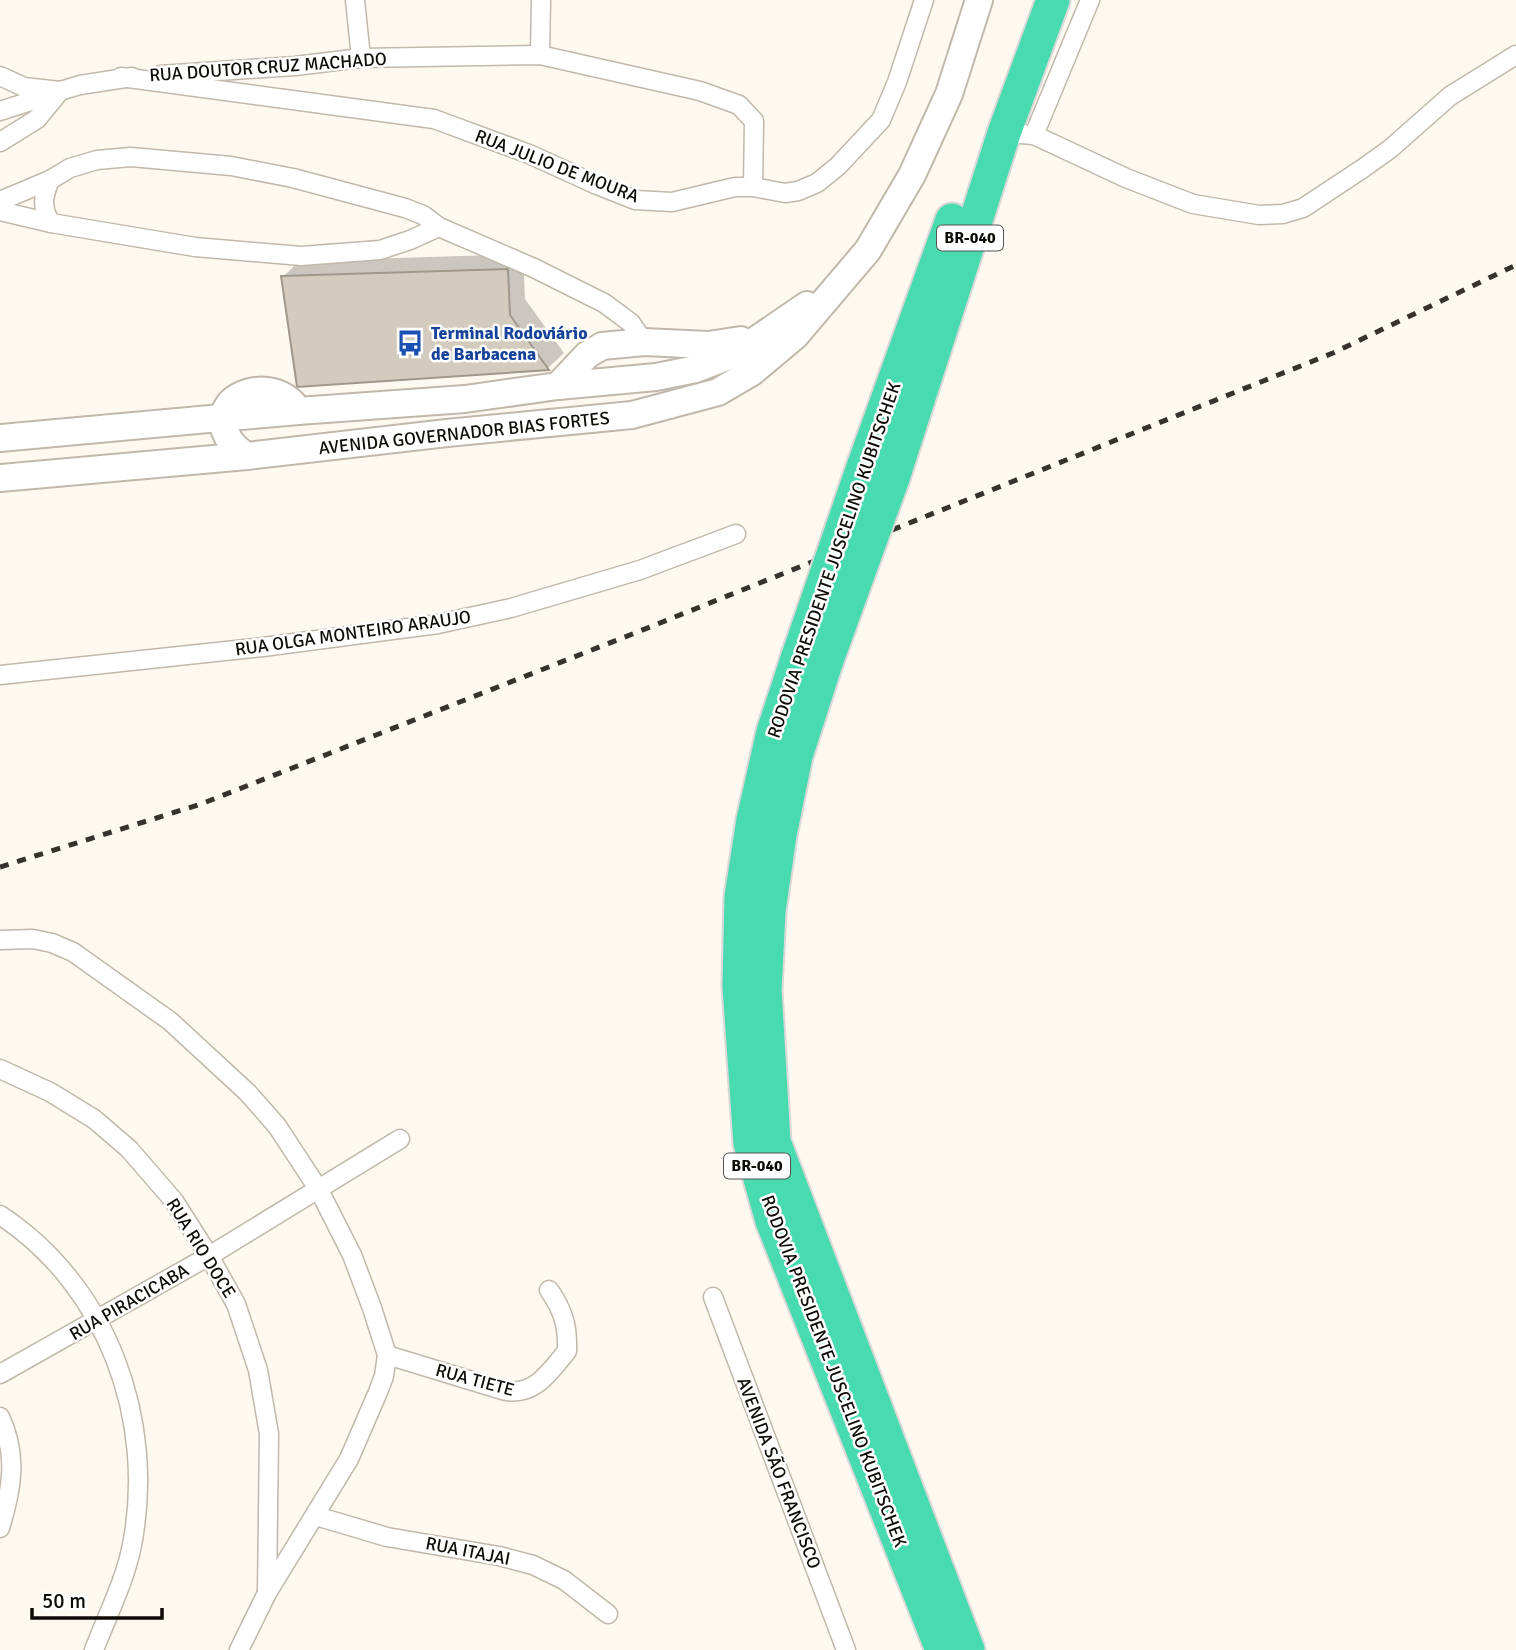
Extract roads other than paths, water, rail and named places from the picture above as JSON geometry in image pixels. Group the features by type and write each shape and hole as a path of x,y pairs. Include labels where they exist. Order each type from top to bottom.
{"highway":[{"name":"RODOVIA PRESIDENTE JUSCELINO KUBITSCHEK","path":"878,472 1019,134 1047,2"},
{"name":"RODOVIA PRESIDENTE JUSCELINO KUBITSCHEK","path":"942,1650 772,1221 750,1143 739,985 741,897 753,820 773,732 813,658 1047,2"},
{"name":"RODOVIA PRESIDENTE JUSCELINO KUBITSCHEK","path":"813,658 779,835 768,911 765,990 774,1142 968,1650"}],"main road":[{"name":"AVENIDA GOVERNADOR BIAS FORTES","path":"0,478 247,456 632,415 718,392 752,372 795,336 868,250 912,175 949,94 979,0"},
{"name":"AVENIDA GOVERNADOR BIAS FORTES","path":"0,438 298,411 465,400 558,386 656,377 715,362 737,353 805,307 868,250"},
{"path":"558,386 587,355 603,346 644,342 708,345 764,336"},
{"path":"632,415 654,392 655,363 644,342"},
{"path":"222,418 229,440 247,456"}],"street":[{"path":"355,0 361,58"},
{"path":"540,55 541,0"},
{"name":"RUA JULIO DE MOURA","path":"121,78 434,119 529,154 635,200 672,202 715,190 753,187 785,193 799,191 817,183 838,166 881,120 897,82 924,0"},
{"path":"1090,0 1019,134 1193,204 1259,215 1283,214 1303,208 1390,149 1450,96 1516,55"},
{"name":"RUA DOUTOR CRUZ MACHADO","path":"0,76 24,87 60,92 121,78 295,66 361,58 540,55 700,91 739,105 754,121 753,187"},
{"path":"0,111 60,92"},
{"path":"0,142 37,119 60,92"},
{"path":"0,201 70,169 97,160 131,157 181,160 243,169 337,189 423,215 439,227 534,268 604,303 631,323 644,342"},
{"path":"50,180 43,204 45,215 51,223"},
{"path":"0,212 195,247 300,256 380,250 439,227"},
{"name":"RUA OLGA MONTEIRO ARAUJO","path":"0,675 30,674 263,647 438,624 511,608 640,570 736,534"},
{"path":"0,940 33,939 73,952 170,1021 248,1093 277,1126 319,1190 352,1255 372,1308 387,1355 384,1376 349,1459 267,1592 239,1650"},
{"name":"RUA RIO DOCE","path":"0,1069 50,1092 94,1119 120,1141 174,1201 236,1304 258,1370 269,1434 267,1592"},
{"name":"RUA PIRACICABA","path":"0,1374 209,1256 400,1139"},
{"path":"0,1215 53,1258 99,1320 125,1383 138,1458 139,1489 132,1546 94,1650"},
{"name":"RUA TIETE","path":"387,1355 502,1390 521,1393 534,1387 567,1351 568,1329 562,1309 549,1290"},
{"name":"AVENIDA SÃO FRANCISCO","path":"713,1297 846,1650"},
{"path":"0,1417 8,1434 12,1460 11,1493 0,1528"},
{"name":"RUA ITAJAI","path":"316,1516 387,1537 499,1556 533,1565 564,1580 608,1614"}],"railway":[{"path":"0,867 201,804 640,631 1333,353 1516,265"}],"place":[{"name":"Terminal Rodoviário de Barbacena","path":"410,343"}]}
